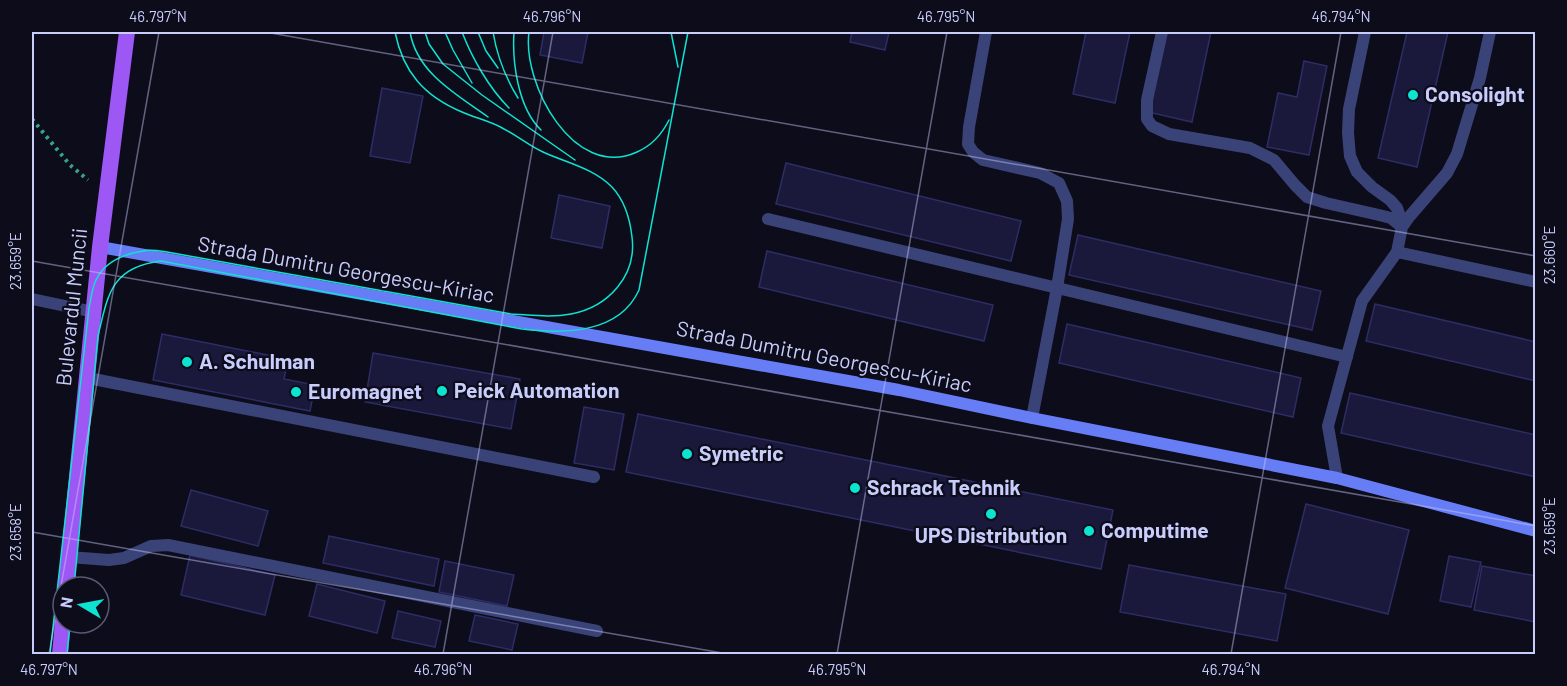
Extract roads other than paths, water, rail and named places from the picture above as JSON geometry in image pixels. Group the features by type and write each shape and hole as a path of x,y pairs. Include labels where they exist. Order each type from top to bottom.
{"main road":[{"name":"Bulevardul Muncii","path":"67,575 100,247 128,32"},
{"name":"Strada Dumitru Georgescu-Kiriac","path":"100,247 899,390 1337,478 1536,531"},
{"path":"60,654 62,635"}],"lane":[{"path":"986,32 968,144 973,152 983,160 1041,173 1059,183 1067,201 1068,219 1057,288 1032,418"},
{"path":"1162,32 1147,100 1147,119 1152,126 1169,134 1250,148 1274,160 1307,197 1380,214 1391,218 1402,227"},
{"path":"1365,32 1349,108 1350,156 1357,172 1397,208 1402,227"},
{"path":"1337,478 1329,426 1362,301 1397,252 1402,227 1447,173 1457,154 1480,78 1490,32"},
{"path":"768,219 1347,357"},
{"path":"1397,252 1536,282"},
{"path":"32,299 94,312"},
{"path":"88,378 594,477"},
{"path":"69,557 109,560 124,558 151,546 168,545 597,631"}],"tram line":[{"path":"50,654 89,308 96,280 104,268 116,259 146,250 158,251 511,314 541,316 571,314 597,304 608,297 625,277 630,264 632,237 624,204 617,192 605,180 588,170 538,150 499,126 462,112 437,98 426,90 410,71 395,32"},
{"path":"410,32 414,46 429,71 451,91 488,117"},
{"path":"425,32 429,44 443,64 482,95 575,160"},
{"path":"445,32 472,83"},
{"path":"462,32 482,72 509,108"},
{"path":"478,32 486,51 498,68"},
{"path":"493,32 502,66 518,98"},
{"path":"514,32 514,57 518,84 527,110 541,130"},
{"path":"529,32 529,53 534,77 543,100 557,122 573,140 593,153 614,157 637,152 656,139 669,120"},
{"path":"671,32 678,67"},
{"path":"75,575 98,336 109,295 122,276 132,269 161,261 522,329 572,330 604,323 630,305 639,290 688,32"},
{"path":"67,654 69,635"}],"place":[{"name":"Consolight","path":"1413,95"},
{"name":"A. Schulman","path":"187,362"},
{"name":"Peick Automation","path":"442,391"},
{"name":"Euromagnet","path":"296,392"},
{"name":"Symetric","path":"687,454"},
{"name":"Schrack Technik","path":"855,488"},
{"name":"UPS Distribution","path":"991,514"},
{"name":"Computime","path":"1089,531"}]}
